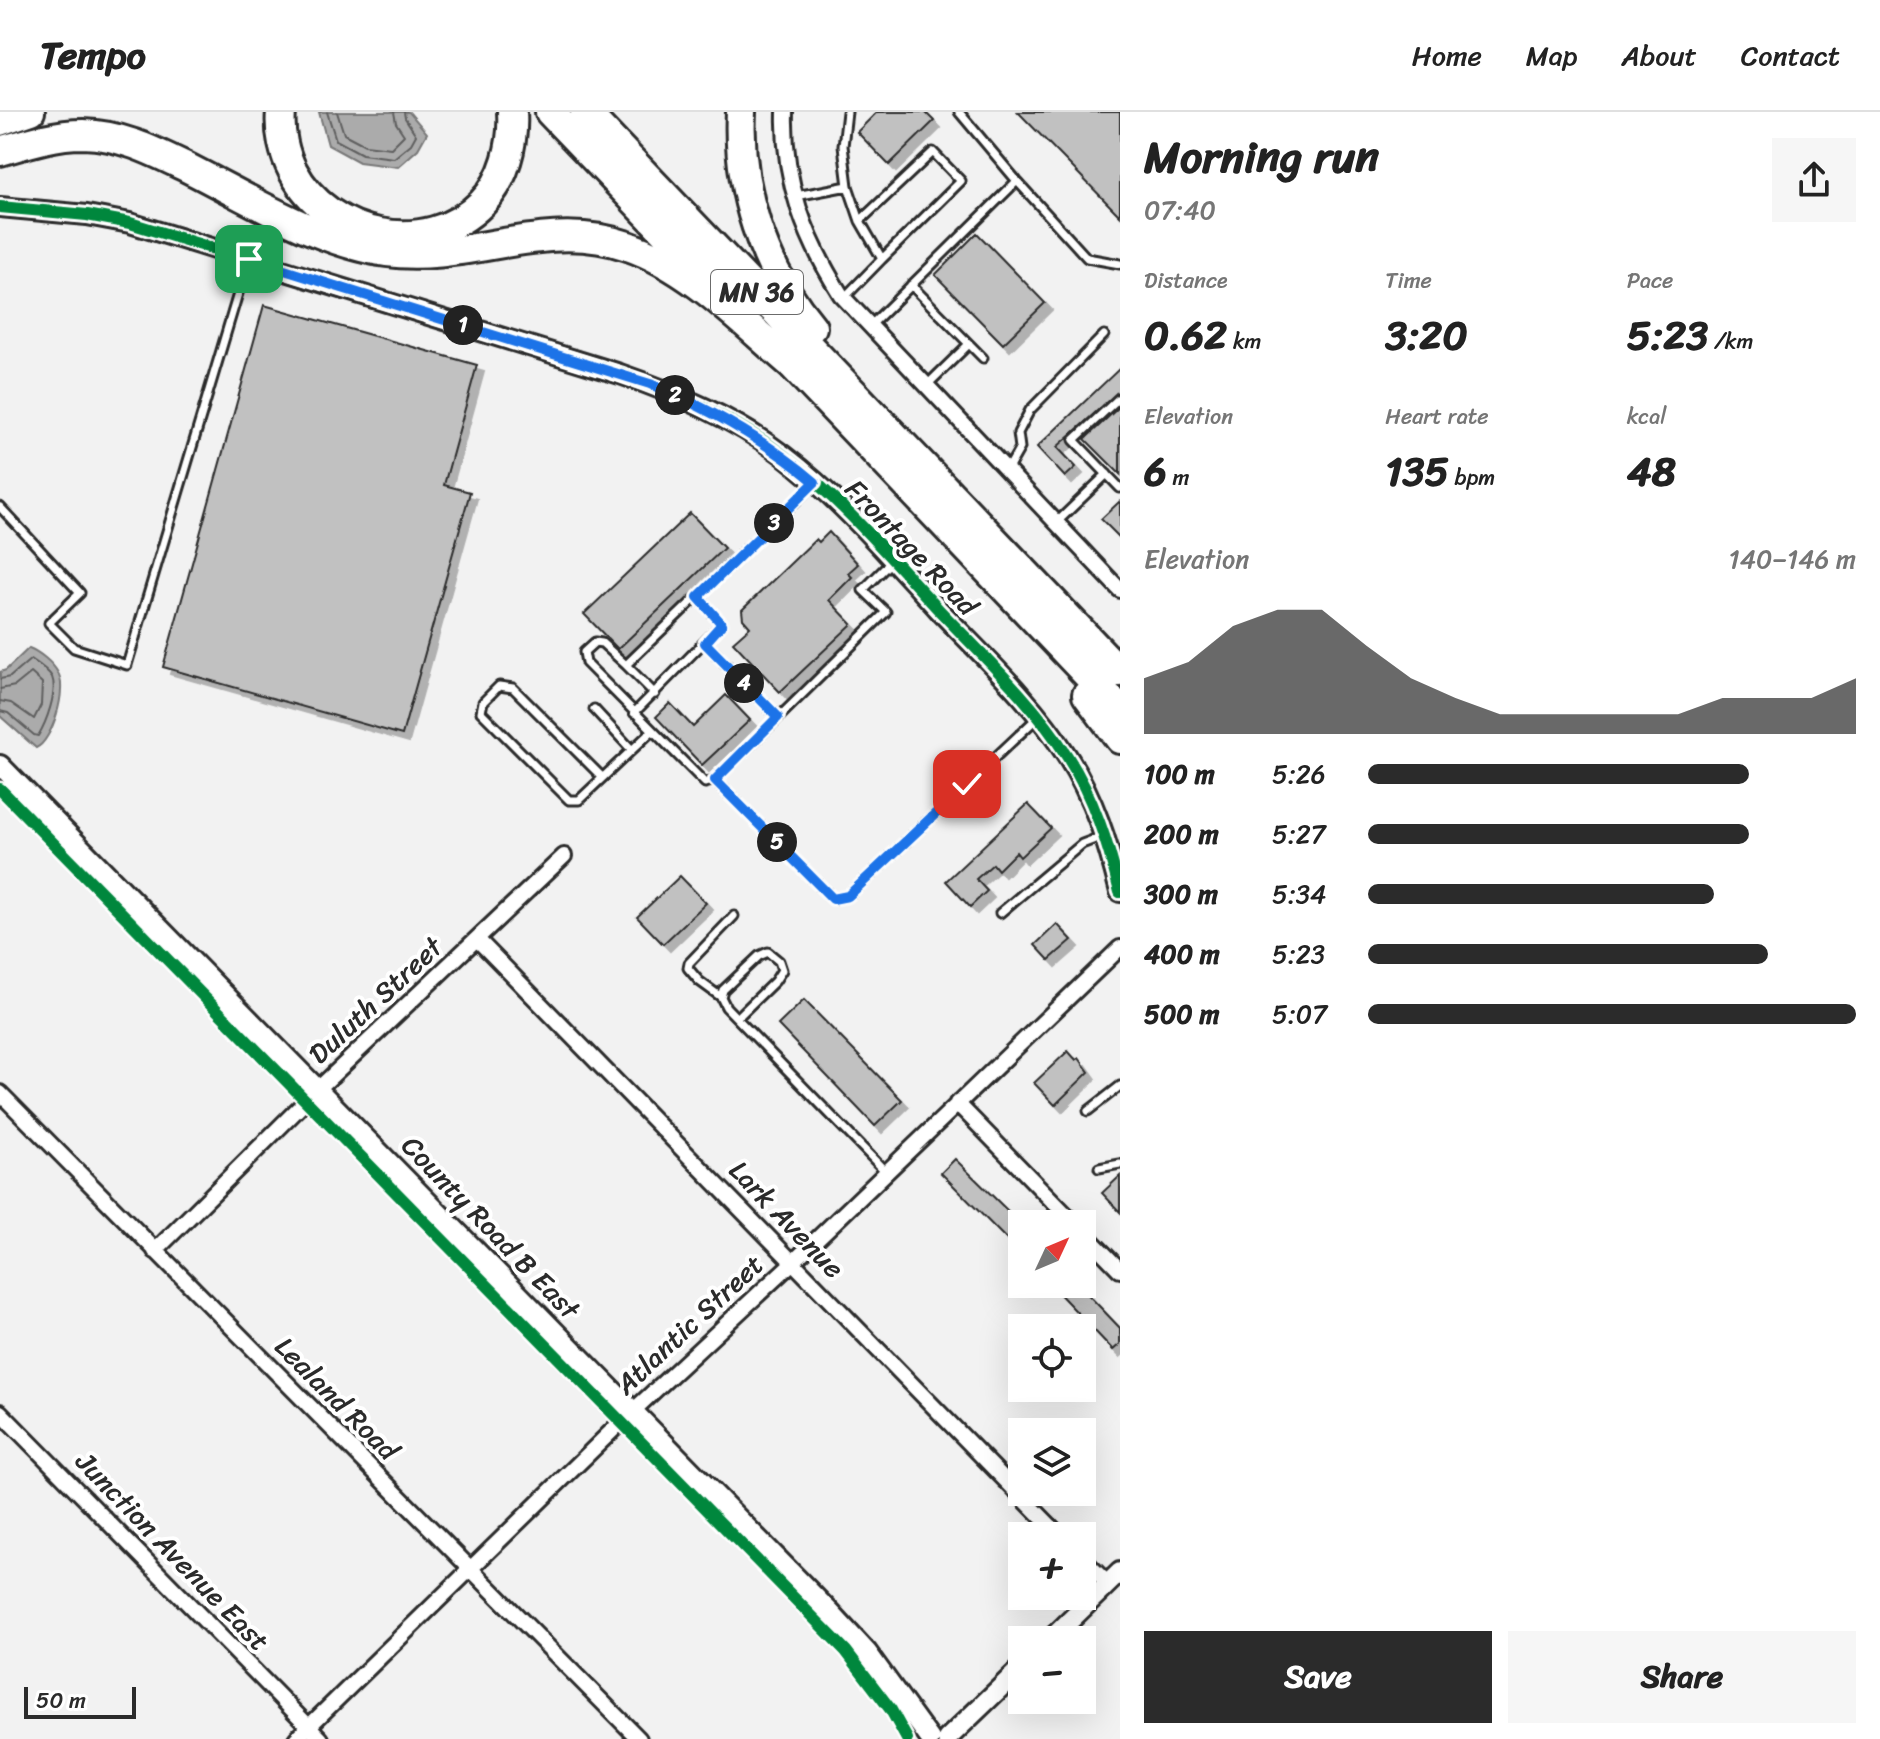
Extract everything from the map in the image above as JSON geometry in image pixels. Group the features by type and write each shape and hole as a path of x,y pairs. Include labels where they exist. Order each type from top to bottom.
{"highway":[{"path":"281,112 282,140 289,162 311,197 345,223 366,231 410,235 447,226 482,203 503,169 513,131 512,112"},
{"name":"MN 36","path":"550,112 1120,709"},
{"name":"MN 36","path":"585,112 1120,672"},
{"path":"741,112 742,162 748,194 770,262 800,313 928,471"},
{"path":"0,151 59,136 83,134 139,144 313,230 365,248 390,252 446,251 556,235 599,237 652,255 676,269 794,366"},
{"path":"953,498 1120,651"},
{"path":"1019,604 1120,739"}],"main road":[{"path":"0,123 32,112"}],"street":[{"path":"785,112 786,154 794,196 819,260 844,298 1120,590"},
{"name":"Frontage Road","path":"0,207 73,213 130,223 650,384 688,399 738,426 783,455 850,514 1038,717 1080,778 1104,835 1120,892"},
{"name":"County Road B East","path":"0,765 867,1652 930,1739"},
{"name":"Duluth Street","path":"155,1251 318,1089 564,856"},
{"name":"Lark Avenue","path":"477,939 1046,1522"},
{"name":"Atlantic Street","path":"296,1739 469,1569 1120,948"},
{"name":"Lealand Road","path":"0,1093 639,1739"},
{"path":"957,1103 1061,1210"},
{"path":"1096,1245 1120,1270"},
{"name":"Junction Avenue East","path":"0,1412 321,1739"},
{"path":"1064,1626 1114,1578 1096,1567"},
{"path":"947,1739 1008,1680"}],"lane":[{"path":"847,112 843,146 848,186 860,221 882,259"},
{"path":"959,112 1087,258 1120,264"},
{"path":"844,298 961,181 933,152 860,221"},
{"path":"869,327 1017,181"},
{"path":"794,196 848,186"},
{"path":"0,507 80,593 49,623 74,648 127,665 249,259"},
{"path":"911,285 983,358"},
{"path":"1006,471 1020,448 1018,433 1030,410 1104,335"},
{"path":"926,386 969,344"},
{"path":"1120,397 1074,440 1120,488"},
{"path":"1056,523 1107,474"},
{"path":"626,665 815,482"},
{"path":"655,694 602,643 595,642 584,652 586,663 705,783 715,780 886,612 863,590 893,560"},
{"path":"634,713 722,624 698,597"},
{"path":"705,643 778,717"},
{"path":"602,777 513,688 499,686 483,702 481,712 569,800 579,800 652,731"},
{"path":"594,709 632,750"},
{"path":"715,780 833,899 848,896 1038,717"},
{"path":"1000,913 1082,844 1104,835"},
{"path":"734,916 689,963 688,968 699,981 721,997 737,1018 886,1172"},
{"path":"721,997 723,990 759,956 768,952 779,961 782,970 775,981 737,1018"},
{"path":"1088,1111 1120,1086"},
{"path":"1099,1168 1120,1164"}],"water":[{"path":"319,112 409,112 427,133 418,149 398,167 359,162 328,145"},
{"path":"29,648 56,669 61,680 60,702 53,726 36,748 0,716 0,672"}],"building":[{"path":"877,112 925,112 934,121 889,165 857,132"},
{"path":"1018,112 1120,112 1120,216"},
{"path":"977,233 1045,303 1003,344 935,275"},
{"path":"264,305 477,365 444,485 470,492 402,735 163,667"},
{"path":"1120,368 1120,391 1057,447 1076,467 1065,477 1037,447"},
{"path":"1120,406 1120,474 1085,439"},
{"path":"1120,501 1120,538 1101,519"},
{"path":"690,513 724,548 618,649 584,614"},
{"path":"829,532 858,564 848,573 852,577 829,600 852,624 780,692 733,642 750,627 743,619 742,610 816,539 819,542"},
{"path":"726,695 750,720 702,765 656,717 670,703 693,727"},
{"path":"1028,804 1051,828 1020,857 1016,852 998,870 993,864 976,879 987,891 970,907 946,881"},
{"path":"680,876 706,903 663,944 637,917"},
{"path":"1057,924 1072,940 1049,960 1035,945"},
{"path":"804,1000 902,1100 875,1126 778,1025"},
{"path":"1068,1051 1076,1060 1079,1058 1089,1072 1055,1105 1034,1083"},
{"path":"955,1159 1008,1211 1008,1241 941,1173"},
{"path":"1120,1176 1120,1212 1102,1193"},
{"path":"1063,1298 1091,1298 1120,1328 1120,1344 1113,1350 1096,1332 1096,1314 1079,1314"}],"cycle path":[{"path":"0,207 87,215 130,223 620,374 684,399 745,430 805,472 845,510 1039,717 1085,788 1105,839 1120,892"},
{"path":"0,789 846,1651 891,1710 907,1739"}],"route":[{"path":"249,259 650,384 688,399 749,432 815,482 698,597 722,624 705,643 778,717 715,780 833,899 848,896 967,784"}]}
